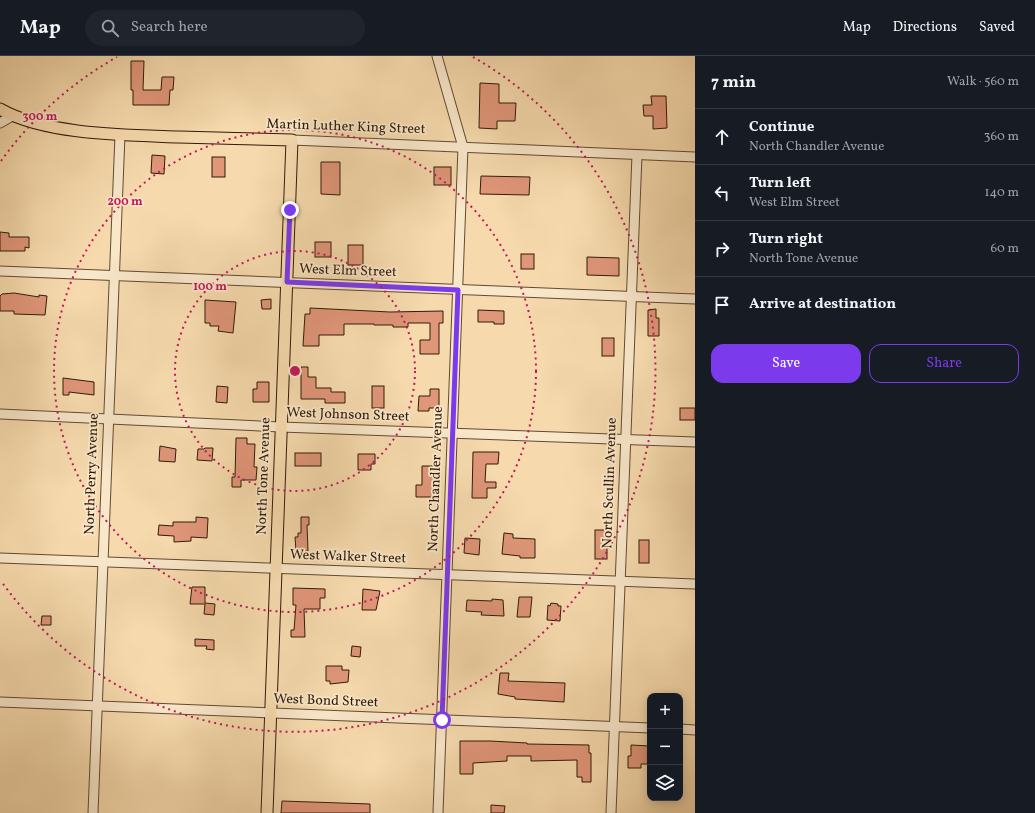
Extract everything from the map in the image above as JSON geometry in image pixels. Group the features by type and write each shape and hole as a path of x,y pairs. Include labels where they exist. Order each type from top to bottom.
{"main road":[{"name":"Martin Luther King Street","path":"0,109 12,116 60,128 120,135 292,140"},
{"name":"North Tone Avenue","path":"267,813 292,140"}],"street":[{"name":"North Chandler Avenue","path":"437,56 463,147 438,813"},
{"path":"0,123 12,116"},
{"name":"North Perry Avenue","path":"93,813 120,135"},
{"name":"Martin Luther King Street","path":"292,140 695,157"},
{"name":"North Scullin Avenue","path":"611,813 637,155"},
{"name":"West Elm Street","path":"0,271 695,299"},
{"name":"West Johnson Street","path":"0,414 281,427 626,438 695,442"},
{"name":"West Walker Street","path":"0,558 695,584"},
{"name":"West Bond Street","path":"0,702 647,728"},
{"path":"683,729 695,730"}],"building":[{"path":"131,61 144,61 143,90 161,90 162,77 174,77 173,90 170,90 169,105 133,105 133,90 131,90"},
{"path":"480,83 499,84 499,103 516,103 515,121 497,121 497,129 479,128"},
{"path":"651,96 666,96 667,128 653,129 653,116 644,116 643,105 652,105"},
{"path":"152,155 165,156 164,174 151,173"},
{"path":"212,157 225,157 225,177 212,177"},
{"path":"321,162 340,162 340,195 321,194"},
{"path":"434,167 451,167 451,185 434,185"},
{"path":"481,176 530,177 529,195 480,194"},
{"path":"0,232 9,233 9,237 29,237 29,248 25,247 25,251 0,251"},
{"path":"315,242 331,242 331,257 315,257"},
{"path":"348,245 363,245 363,265 348,265"},
{"path":"521,254 534,254 534,269 521,269"},
{"path":"587,257 619,258 619,276 587,275"},
{"path":"14,293 39,297 39,295 47,296 45,315 14,314 14,311 0,311 0,296 2,294"},
{"path":"271,299 271,309 262,309 261,300"},
{"path":"205,300 236,302 233,333 218,331 219,326 210,326 210,323 205,323"},
{"path":"310,308 390,312 443,311 443,323 439,323 439,354 420,354 420,340 430,340 430,323 408,323 408,327 393,327 393,325 374,324 344,324 344,335 319,335 319,346 303,346 305,314 310,314"},
{"path":"656,309 656,318 659,318 659,336 648,336 648,310"},
{"path":"478,310 504,311 504,324 494,324 494,322 478,322"},
{"path":"602,338 614,338 614,356 602,356"},
{"path":"301,367 308,367 308,377 316,377 316,388 331,388 331,392 345,392 345,403 325,403 325,399 301,399"},
{"path":"63,378 94,382 94,395 69,392 69,395 63,395"},
{"path":"257,382 269,382 269,402 253,402 253,389 257,389"},
{"path":"217,386 228,387 227,403 216,402"},
{"path":"372,386 384,386 384,408 372,408"},
{"path":"430,389 439,389 439,408 429,408 429,411 418,411 419,396 430,396"},
{"path":"680,408 695,408 695,420 680,420"},
{"path":"236,438 247,438 247,444 255,444 254,467 257,467 256,480 241,480 241,487 232,487 232,477 235,477"},
{"path":"160,446 176,449 175,462 159,461"},
{"path":"213,448 212,461 197,460 198,449"},
{"path":"473,452 499,452 498,464 486,464 485,482 496,482 496,488 487,488 487,498 472,498"},
{"path":"295,453 321,453 321,466 295,466"},
{"path":"358,454 375,454 375,464 371,464 371,470 358,470"},
{"path":"422,466 436,466 438,497 416,497 416,485 422,485"},
{"path":"196,517 208,518 207,538 191,537 191,541 174,542 174,536 158,535 159,525 173,526 173,522 196,522"},
{"path":"301,517 309,517 309,525 307,525 308,551 296,551 295,537 298,537 298,533 301,533"},
{"path":"595,530 607,530 607,559 595,559"},
{"path":"504,533 513,534 513,538 535,539 535,558 520,558 520,556 502,554"},
{"path":"465,538 480,539 479,555 464,553"},
{"path":"639,540 649,540 649,563 639,563"},
{"path":"192,587 205,587 205,603 215,604 214,615 204,614 205,604 190,604"},
{"path":"293,588 325,589 325,598 320,598 320,609 304,609 305,637 291,637 291,630 294,630 296,605 293,605"},
{"path":"363,589 380,591 376,610 362,610"},
{"path":"519,597 532,597 530,617 517,617"},
{"path":"492,599 503,600 504,616 481,615 482,612 466,611 467,600 492,601"},
{"path":"551,603 561,606 560,621 547,620 548,605 550,606"},
{"path":"42,616 51,616 51,625 41,625"},
{"path":"195,639 214,640 214,650 206,649 207,646 195,646"},
{"path":"352,646 361,647 360,657 351,656"},
{"path":"326,666 342,666 342,670 349,670 348,682 330,684 330,681 326,681"},
{"path":"500,673 509,673 508,681 565,683 564,702 515,699 515,697 498,694"},
{"path":"460,741 589,745 589,753 591,753 591,782 582,782 582,777 577,777 577,760 531,761 531,756 507,756 507,761 473,763 473,774 460,774"},
{"path":"631,745 647,746 647,764 641,764 641,768 628,768 628,756 631,756"},
{"path":"282,801 370,804 370,813 281,813"},
{"path":"491,805 505,806 504,813 491,813"}],"route":[{"path":"290,210 287,282 458,290 442,720"}]}
